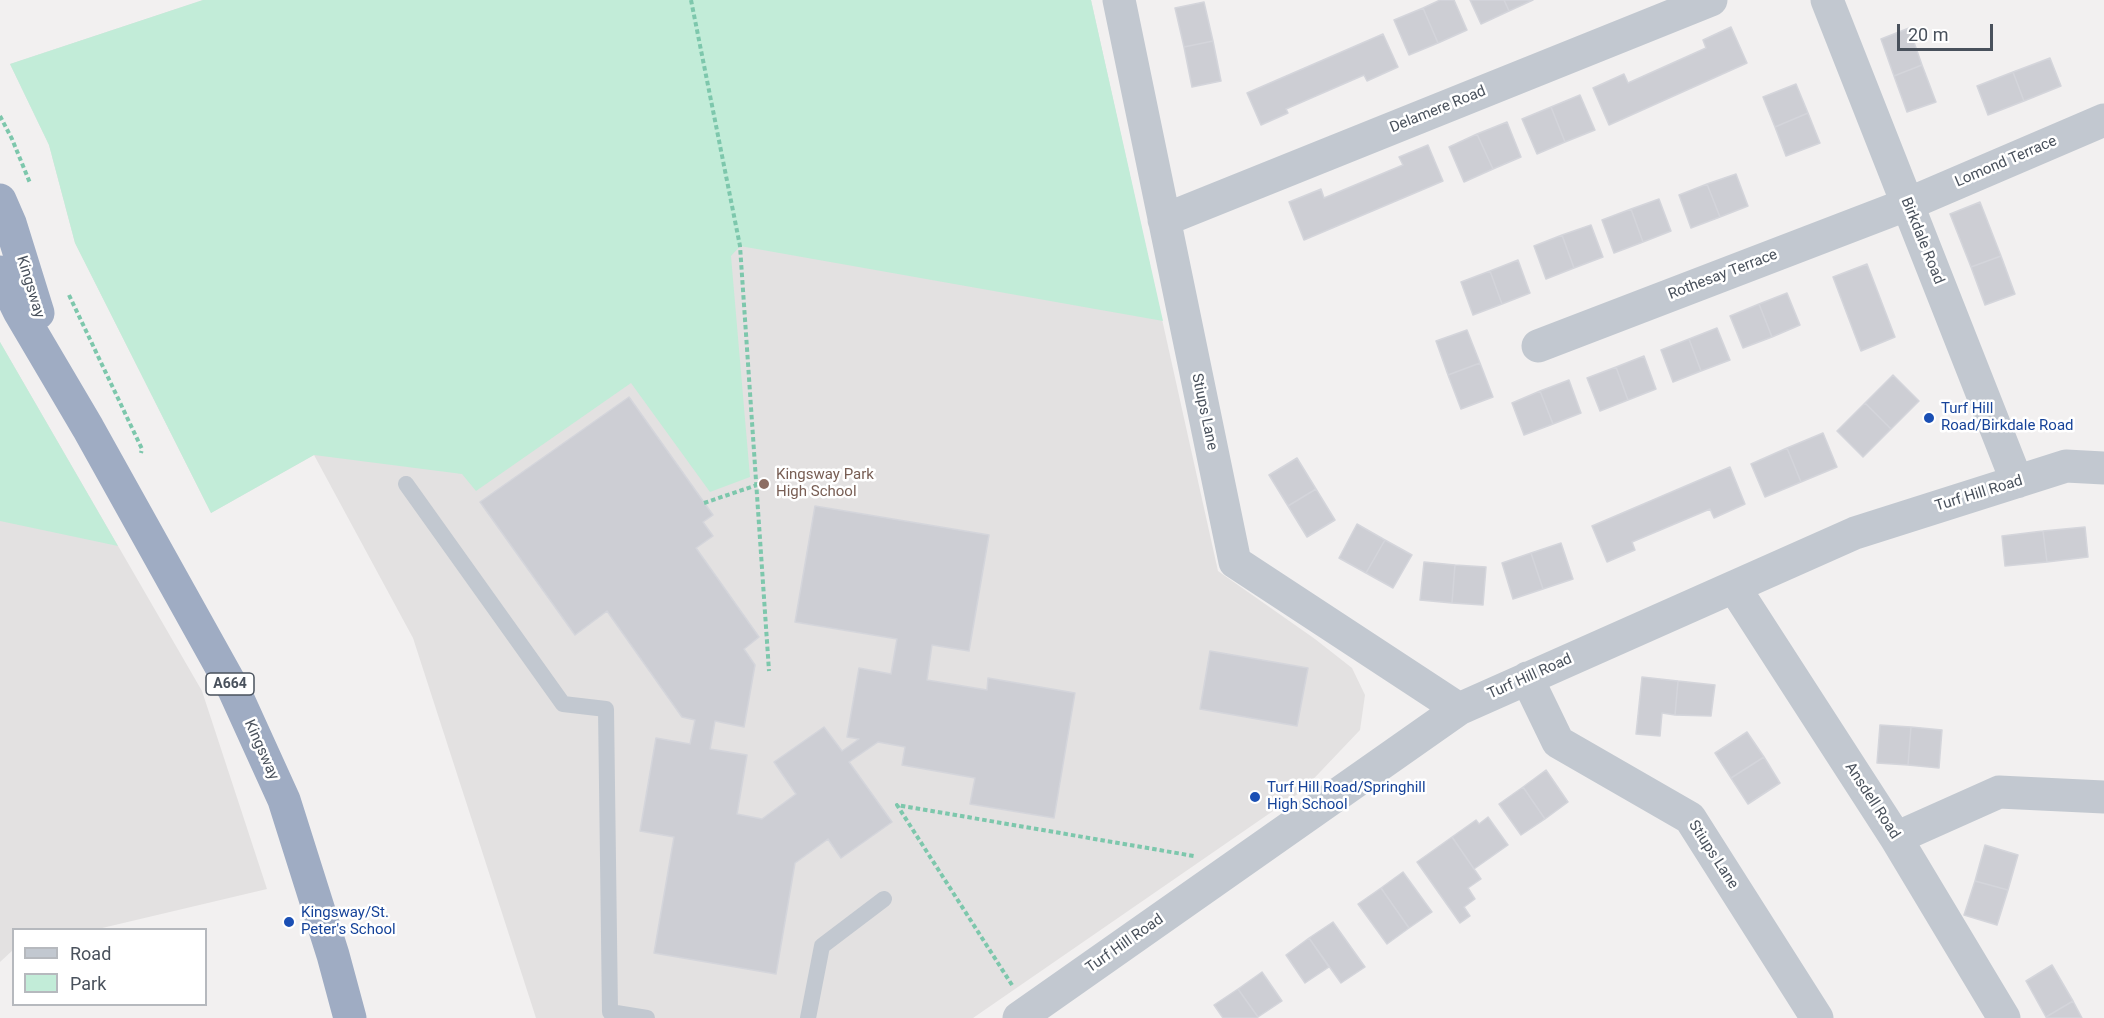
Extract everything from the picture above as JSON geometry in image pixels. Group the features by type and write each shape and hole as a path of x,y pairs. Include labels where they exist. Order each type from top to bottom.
{"highway":[{"name":"Kingsway","path":"0,200 10,222 56,375"},
{"name":"Kingsway","path":"0,272 19,311 124,492 234,690 284,800 333,955 350,1018"}],"street":[{"name":"Stiups Lane","path":"1119,0 1235,562 1459,709"},
{"name":"Delamere Road","path":"1164,220 1711,0"},
{"name":"Birkdale Road","path":"1827,0 2017,482"},
{"name":"Lomond Terrace","path":"1908,204 2104,120"},
{"name":"Rothesay Terrace","path":"1538,346 1908,204"},
{"name":"Turf Hill Road","path":"1024,1015 1459,709 1855,533 2066,466 2104,468"},
{"name":"Ansdell Road","path":"1734,587 1896,838 2004,1018"},
{"name":"Stiups Lane","path":"1527,678 1558,742 1690,818 1817,1018"},
{"path":"1896,838 1999,792 2104,797"}],"lane":[{"path":"406,484 563,704 606,709 610,1012 647,1018"},
{"path":"808,1018 822,946 884,898"}],"path":[{"path":"691,0 740,246 769,671"},
{"path":"0,116 27,174 33,194"},
{"path":"66,289 142,449 124,492"},
{"path":"704,503 757,485"},
{"path":"1024,1015 897,805 1237,864"}],"shaded area":[{"name":"Kingsway Park High School","path":"203,0 1091,0 1218,571 1352,668 1365,695 1360,730 1302,791 973,1018 536,1018 413,638 314,455 211,513 75,243 49,145 10,64"},
{"path":"0,342 202,691 267,889 102,928 12,928 12,951 0,962"}],"green space":[{"path":"203,0 1091,0 1163,321 740,246 731,256 750,477 710,492 631,383 476,491 462,474 314,455 211,513 75,243 49,145 10,64"},
{"path":"0,342 118,546 0,521"}],"building":[{"path":"1440,0 1454,0 1467,30 1438,43 1423,8"},
{"path":"1470,0 1504,0 1509,11 1481,24"},
{"path":"1504,0 1533,0 1509,11"},
{"path":"1204,2 1213,41 1184,47 1175,8"},
{"path":"1423,8 1438,43 1409,55 1394,20"},
{"path":"1731,27 1747,63 1609,125 1593,88 1624,74 1628,83 1706,48 1703,40"},
{"path":"1909,28 1922,65 1894,76 1881,39"},
{"path":"1383,34 1398,67 1367,81 1364,75 1286,109 1288,113 1261,125 1247,93"},
{"path":"1213,41 1221,81 1192,87 1184,47"},
{"path":"2050,58 2061,86 2024,101 2013,72"},
{"path":"1922,65 1936,102 1907,112 1894,76"},
{"path":"2013,72 2024,101 1988,115 1977,86"},
{"path":"1796,84 1808,113 1775,127 1763,97"},
{"path":"1580,95 1595,130 1565,142 1551,107"},
{"path":"1551,107 1565,142 1537,154 1522,119"},
{"path":"1808,113 1820,143 1786,156 1775,127"},
{"path":"1507,122 1521,157 1493,169 1477,134"},
{"path":"1477,134 1493,169 1464,182 1449,147"},
{"path":"1428,145 1443,181 1304,240 1289,202 1321,189 1324,198 1403,165 1399,157"},
{"path":"1736,174 1748,206 1720,217 1707,184"},
{"path":"1707,184 1720,217 1691,228 1679,195"},
{"path":"1659,199 1671,231 1643,242 1631,209"},
{"path":"1980,202 2001,256 1971,267 1950,214"},
{"path":"1631,209 1643,242 1614,253 1602,220"},
{"path":"1591,225 1603,257 1574,268 1562,235"},
{"path":"1562,235 1574,268 1546,279 1534,246"},
{"path":"2001,256 2015,294 1985,305 1971,267"},
{"path":"1518,260 1530,293 1502,304 1490,271"},
{"path":"1867,264 1895,337 1861,351 1833,277"},
{"path":"1490,271 1502,304 1473,315 1461,282"},
{"path":"1787,293 1800,325 1772,337 1759,304"},
{"path":"1759,304 1772,337 1743,348 1730,316"},
{"path":"1717,328 1730,360 1701,371 1689,339"},
{"path":"1467,330 1480,363 1448,375 1436,341"},
{"path":"1689,339 1701,371 1673,382 1661,350"},
{"path":"1644,356 1656,389 1628,400 1616,367"},
{"path":"1480,363 1493,397 1461,409 1448,375"},
{"path":"1616,367 1628,400 1600,411 1587,378"},
{"path":"1893,375 1919,401 1891,429 1865,403"},
{"path":"1569,380 1581,413 1553,424 1540,391"},
{"path":"1540,391 1553,424 1524,435 1512,403"},
{"path":"629,397 713,515 703,522 713,536 696,548 759,637 744,649 755,665 744,727 715,721 710,749 747,755 737,814 762,819 796,794 774,762 824,727 842,751 859,739 847,737 859,668 891,674 897,639 795,622 815,506 989,535 969,651 932,645 927,680 987,690 988,678 1075,693 1054,818 970,804 975,778 902,765 905,747 878,742 849,762 892,822 841,858 828,839 795,863 776,974 654,953 674,837 640,831 656,738 690,744 695,720 682,717 607,611 575,635 480,502"},
{"path":"1865,403 1891,429 1863,457 1837,431"},
{"path":"1823,433 1837,467 1801,482 1787,448"},
{"path":"1787,448 1801,482 1765,497 1751,464"},
{"path":"1297,458 1316,489 1288,506 1269,475"},
{"path":"1730,467 1745,504 1714,518 1710,509 1632,542 1635,550 1607,562 1592,526"},
{"path":"1316,489 1335,520 1307,537 1288,506"},
{"path":"1357,524 1385,540 1366,573 1339,558"},
{"path":"2085,527 2088,557 2047,562 2043,531"},
{"path":"2043,531 2047,562 2005,566 2002,536"},
{"path":"1385,540 1412,555 1393,588 1366,573"},
{"path":"1561,543 1573,579 1543,589 1531,553"},
{"path":"1531,553 1543,589 1513,599 1502,563"},
{"path":"1424,562 1455,565 1452,603 1420,600"},
{"path":"1455,565 1486,567 1483,605 1452,603"},
{"path":"1210,651 1308,668 1297,726 1200,709"},
{"path":"1642,677 1678,681 1675,715 1662,713 1660,736 1636,734"},
{"path":"1678,681 1715,685 1711,716 1675,715"},
{"path":"1880,725 1911,727 1908,765 1877,763"},
{"path":"1911,727 1942,730 1939,768 1908,765"},
{"path":"1747,732 1764,757 1731,778 1715,753"},
{"path":"1764,757 1780,783 1748,804 1731,778"},
{"path":"1546,770 1568,802 1545,819 1523,787"},
{"path":"1523,787 1545,819 1521,835 1499,804"},
{"path":"1488,817 1508,845 1474,869 1452,837 1476,820 1479,824"},
{"path":"1452,837 1481,879 1468,888 1475,899 1464,907 1470,916 1460,923 1417,862"},
{"path":"1985,845 2018,855 2008,890 1975,881"},
{"path":"1403,872 1432,912 1409,928 1381,888"},
{"path":"1975,881 2008,890 1997,925 1964,915"},
{"path":"1381,888 1409,928 1387,944 1358,904"},
{"path":"1333,922 1365,967 1341,983 1309,938"},
{"path":"1309,938 1329,967 1305,983 1286,955"},
{"path":"2052,965 2073,1001 2046,1017 2026,981"},
{"path":"1262,972 1282,1001 1258,1017 1238,989"},
{"path":"1238,989 1257,1018 1223,1018 1214,1005"},
{"path":"2073,1001 2082,1018 2046,1017"}],"place":[{"name":"Turf Hill Road/Birkdale Road","path":"1929,418"},
{"name":"Kingsway Park High School","path":"764,484"},
{"name":"Turf Hill Road/Springhill High School","path":"1255,797"},
{"name":"Kingsway/St. Peter's School","path":"289,922"}]}
